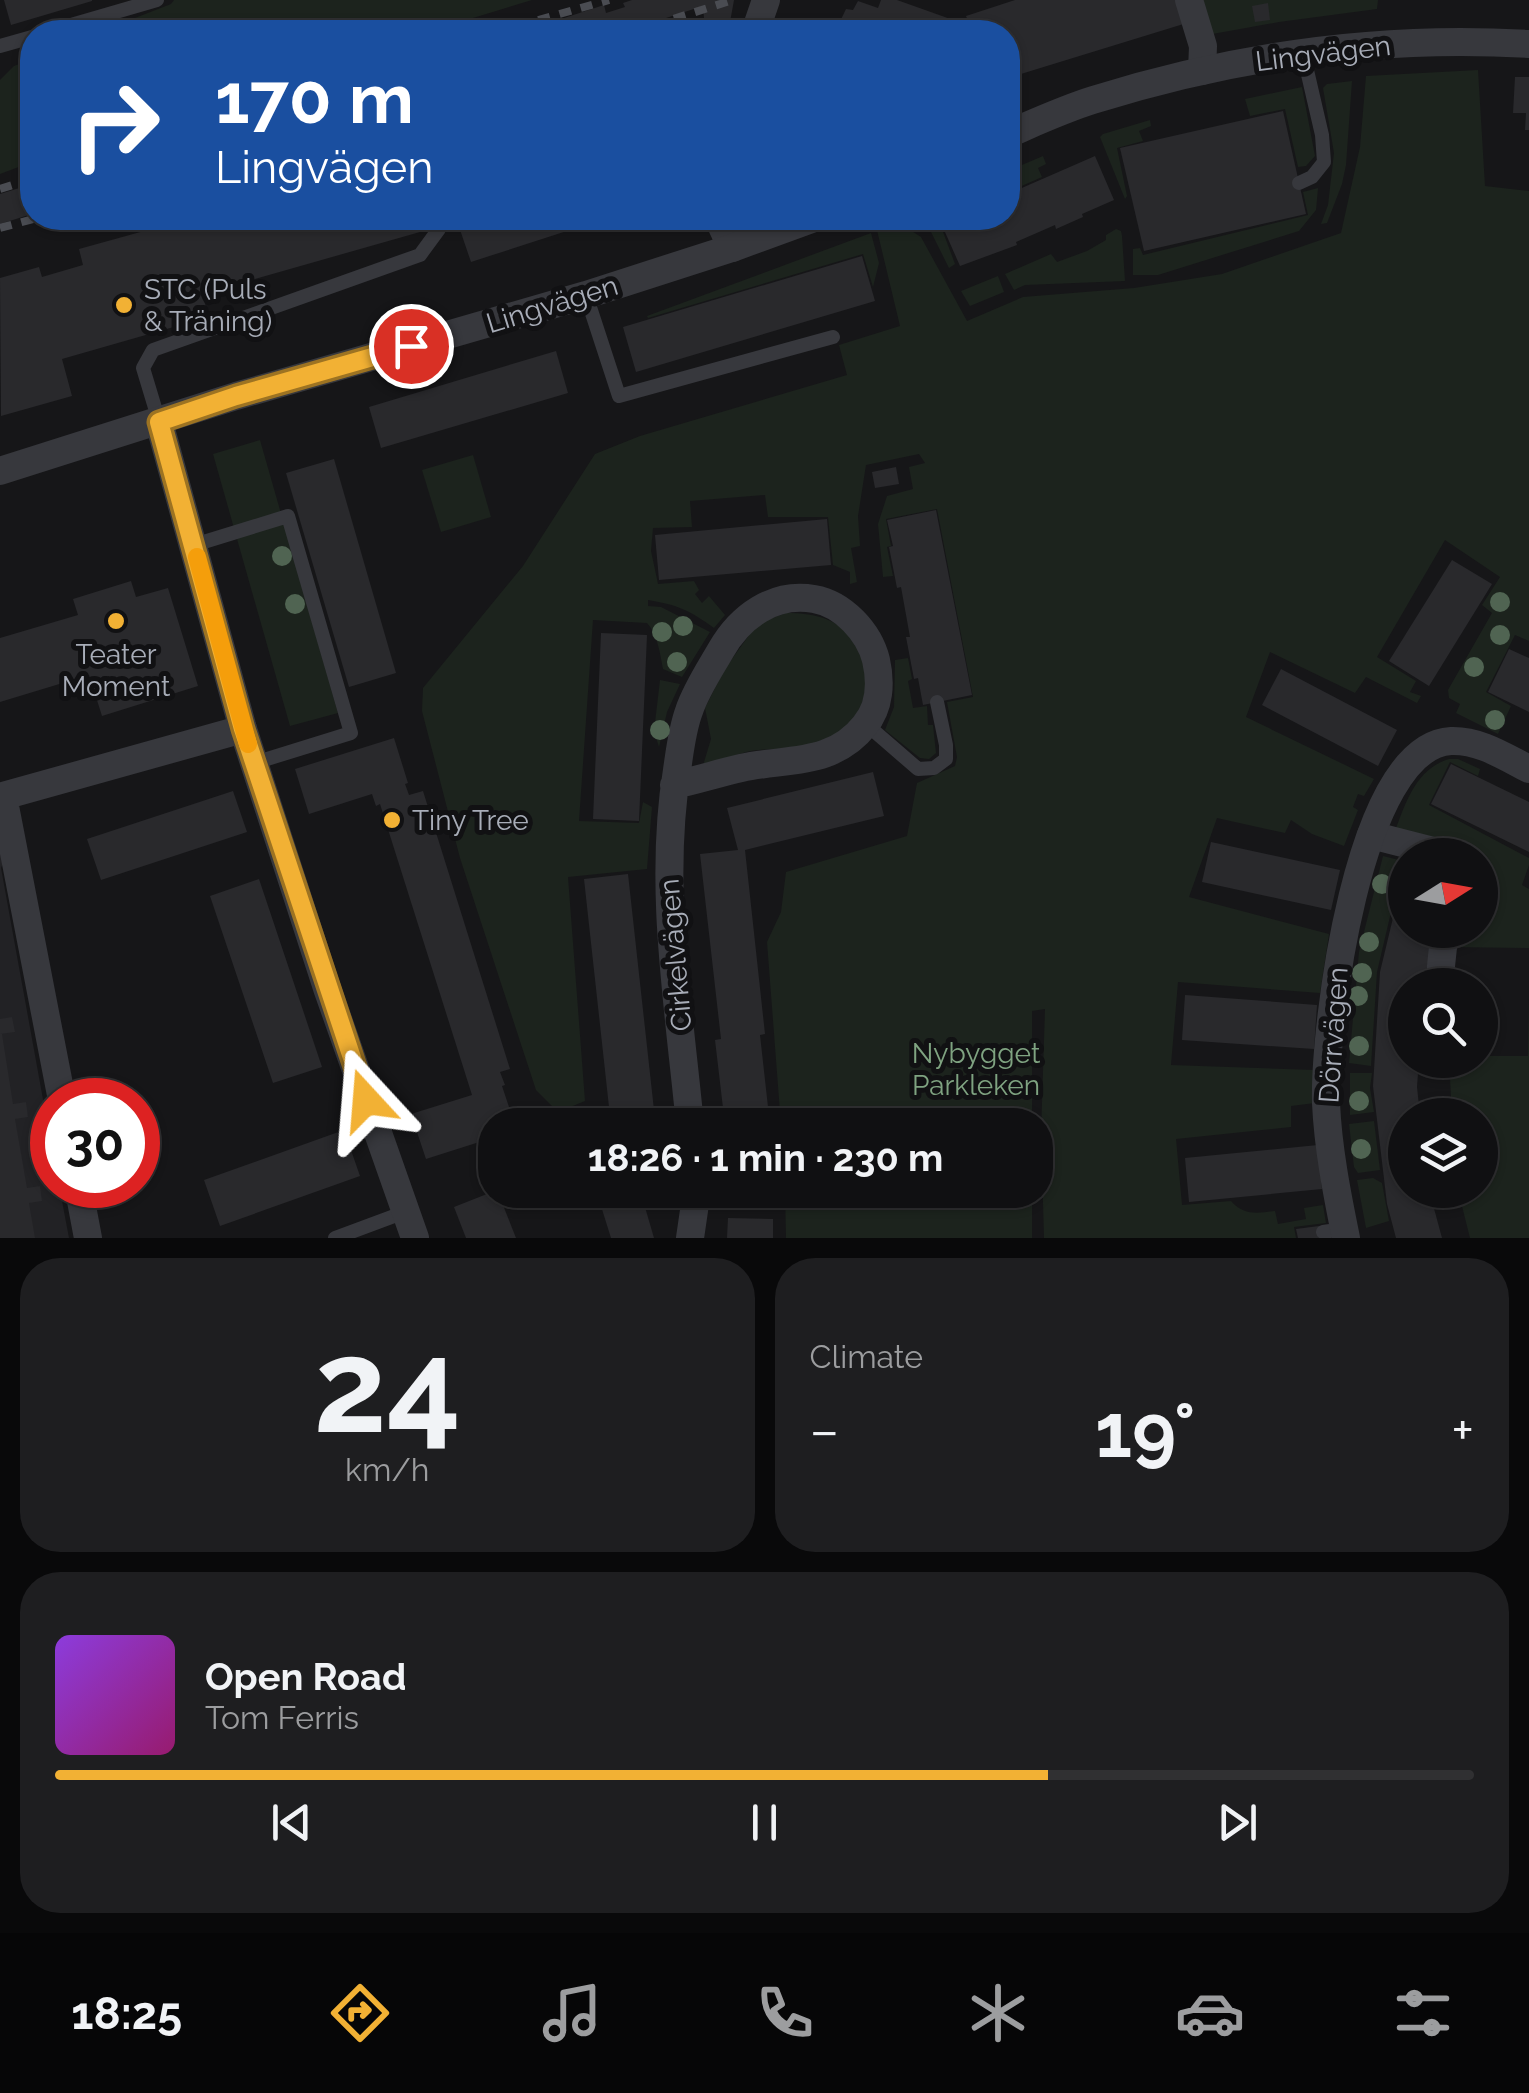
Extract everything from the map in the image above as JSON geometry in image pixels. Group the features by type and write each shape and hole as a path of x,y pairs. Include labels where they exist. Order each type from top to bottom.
{"street":[{"path":"1190,0 1203,46 1202,71"},
{"name":"Lingvägen","path":"1020,129 1089,101 1202,71 1303,52 1388,43 1529,44"},
{"path":"724,230 732,248"},
{"name":"Lingvägen","path":"0,470 236,396 586,295 781,230"},
{"path":"159,422 243,729 327,988 410,1225"},
{"name":"Cirkelvägen","path":"688,1108 668,884 674,785 690,706 741,621 775,604 812,599 850,618 863,632 874,654 878,697 866,724"},
{"path":"674,785 739,769 813,758 840,749 866,724"},
{"path":"58,1078 3,796 243,729"},
{"name":"Dörrvägen","path":"1338,1233 1326,1100 1328,1059 1338,953 1365,848 1396,779 1420,753 1449,741 1482,745 1529,769"},
{"path":"1371,836 1388,840"},
{"path":"82,1208 88,1238"},
{"path":"690,1238 694,1208"}],"lane":[{"path":"88,20 157,0"},
{"path":"1299,183 1312,177 1324,162 1322,135 1303,52"},
{"path":"159,422 143,368 153,350 420,256 439,230"},
{"path":"586,295 618,396 833,337"},
{"path":"194,545 288,516 351,732 254,763"},
{"path":"866,724 918,769 934,768 946,759 937,702"},
{"path":"335,1238 410,1225"}],"shaded area":[{"path":"0,835 6,855 1,868 39,1078 30,1078 30,1208 63,1208 69,1238 0,1238"}],"green space":[{"path":"174,0 532,0 466,20 130,20"},
{"path":"1199,0 1378,0 1377,9 1207,35"},
{"path":"20,64 20,166 0,174 0,80"},
{"name":"Nybygget Parkleken","path":"1478,70 1485,186 1529,191 1529,641 1515,635 1486,692 1511,706 1498,734 1456,713 1460,704 1449,698 1448,690 1492,613 1482,605 1500,577 1445,540 1377,657 1416,681 1410,692 1421,696 1417,703 1366,677 1355,693 1270,652 1246,717 1374,779 1364,796 1358,794 1353,807 1358,810 1344,846 1312,834 1291,820 1285,833 1217,818 1189,897 1329,934 1320,993 1178,982 1171,1065 1315,1070 1315,1103 1291,1106 1291,1127 1176,1139 1182,1205 1231,1201 1246,1211 1275,1211 1278,1224 1306,1219 1304,1208 1323,1205 1326,1223 1294,1227 1296,1238 1044,1238 1043,1208 1053,1208 1053,1108 1042,1108 1045,1009 1032,1011 1032,1108 780,1108 767,942 781,912 786,872 907,836 917,783 955,766 957,757 947,702 973,697 937,509 886,519 893,576 883,577 878,524 887,496 913,489 909,467 925,463 919,454 866,465 858,516 860,546 851,548 857,582 850,584 850,572 833,565 828,517 768,517 765,495 690,501 692,527 653,528 651,551 658,584 694,581 699,590 695,594 702,603 709,596 725,615 714,628 683,609 648,600 648,606 661,607 710,632 682,677 663,669 656,639 647,623 593,620 579,821 639,823 643,802 652,807 647,869 568,877 585,1101 568,1108 554,1108 536,1090 460,858 422,711 423,688 523,566 595,454 640,436 847,375 839,345 900,326 877,230 910,230 921,237 967,321 1023,297 1134,288 1222,274 1341,233 1360,147 1366,76"},
{"path":"1352,81 1342,184 1327,223 1321,224 1328,205 1334,153 1323,88"},
{"path":"1302,87 1315,156 1306,166 1298,167 1285,109 1250,116 1245,99"},
{"path":"1150,120 1151,126 1139,131 1143,141 1117,148 1125,199 1100,137"},
{"path":"1043,156 1046,164 1038,168 1042,177 1020,187 1020,166"},
{"path":"1318,188 1316,210 1299,231 1158,275 1133,275 1133,249 1140,248 1143,255 1308,215 1303,192"},
{"path":"1116,229 1122,236 1125,281 1025,285 1014,290 1005,274 1051,254 1057,262 1087,251"},
{"path":"930,230 942,230 955,264 949,268"},
{"path":"871,233 879,263 873,287 863,254 647,316"},
{"path":"998,276 1004,292 970,306 961,291"},
{"path":"260,440 338,713 290,726 213,454"},
{"path":"473,455 491,517 441,532 422,470"},
{"path":"786,613 828,620 852,638 864,663 866,679 860,708 842,731 828,740 805,748 743,753 701,772 711,739 705,708 724,670 752,631 764,621"},
{"path":"908,658 913,708 927,706 928,725 933,725 936,753 929,759 920,758 885,730 894,707 895,660"},
{"path":"660,680 680,684 667,712 659,747 654,731"},
{"path":"1458,759 1480,769 1478,776 1450,762 1429,805 1491,838 1414,838 1395,831 1420,779 1438,764"},
{"path":"1498,842 1529,858 1522,885 1529,889 1529,948 1498,948"},
{"path":"1383,856 1388,857 1388,925 1377,972 1371,1066 1349,1063 1359,952"},
{"path":"1529,999 1529,1238 1470,1238 1462,1208 1498,1208 1498,1098 1451,1098 1450,1078 1498,1078 1498,1056 1528,1056"},
{"path":"1350,1073 1372,1073 1374,1112 1350,1115"},
{"path":"1374,1121 1380,1170 1358,1173 1349,1124"},
{"path":"1373,1178 1382,1183 1389,1221 1366,1228 1357,1180"},
{"path":"785,1208 1032,1208 1032,1238 786,1238"}],"building":[{"path":"4,0 92,0 20,20 11,25"},
{"path":"734,0 730,20 707,20 703,6 660,20 558,20 604,5 606,13 625,7 623,3"},
{"path":"881,0 897,0 953,20 841,20 846,9 853,10 858,1 878,8"},
{"path":"1015,0 1183,0 1190,22 1020,74 1020,20 968,20 966,16"},
{"path":"1268,3 1270,20 1255,22 1252,6"},
{"path":"1515,77 1529,77 1529,130 1525,130 1526,113 1513,113"},
{"path":"1283,111 1306,214 1144,251 1120,148"},
{"path":"1095,156 1114,200 1056,229 1055,225 1016,242 1017,245 960,266 944,230 1020,230 1020,189"},
{"path":"20,188 20,218 0,224 0,194"},
{"path":"148,230 420,232 202,294 206,307 195,310 198,320 62,359 72,396 1,416 0,278 39,267 42,277 83,265 79,249"},
{"path":"460,230 570,230 471,262"},
{"path":"862,256 875,301 636,372 623,327"},
{"path":"556,351 568,393 381,448 369,407"},
{"path":"334,459 396,673 349,687 286,473"},
{"path":"896,467 899,484 875,488 872,472"},
{"path":"936,510 972,695 923,705 918,678 914,679 906,637 910,637 901,587 897,588 887,520"},
{"path":"827,519 831,565 659,580 655,535"},
{"path":"1452,560 1492,584 1429,686 1389,661"},
{"path":"131,581 136,597 168,588 198,686 102,716 89,675 0,702 0,638 78,615 73,599"},
{"path":"601,633 647,635 639,821 593,819"},
{"path":"1509,649 1529,658 1529,712 1488,692"},
{"path":"1281,669 1397,730 1378,766 1262,705"},
{"path":"394,738 409,795 423,791 510,1069 500,1072 509,1108 478,1108 478,1142 426,1159 411,1114 472,1095 380,804 376,806 372,794 309,814 295,769"},
{"path":"1451,764 1529,802 1529,852 1431,804"},
{"path":"873,772 884,816 745,850 765,1034 760,1035 768,1108 723,1108 715,1040 721,1039 700,854 738,850 727,808"},
{"path":"233,791 247,832 101,880 87,839"},
{"path":"1211,842 1340,870 1331,910 1202,882"},
{"path":"628,874 654,1108 609,1108 584,879"},
{"path":"259,879 322,1067 273,1083 210,896"},
{"path":"1388,939 1388,948 1431,948 1427,968 1388,968 1388,1078 1418,1078 1418,1098 1388,1098 1388,1208 1373,1086 1380,972"},
{"path":"1185,995 1317,1005 1314,1049 1182,1040"},
{"path":"12,1017 15,1032 0,1034 0,1019"},
{"path":"2,1034 13,1104 26,1102 28,1117 15,1119 27,1188 30,1188 35,1238 0,1238"},
{"path":"344,1130 360,1176 220,1226 204,1180"},
{"path":"1318,1145 1322,1189 1189,1202 1185,1158"},
{"path":"478,1198 478,1208 504,1208 516,1238 466,1238 454,1207"},
{"path":"602,1208 645,1208 654,1238 611,1238"},
{"path":"1388,1208 1434,1208 1442,1238 1396,1238"},
{"path":"728,1218 773,1219 773,1238 727,1238"},
{"path":"1319,1226 1321,1238 1298,1238 1296,1229"}],"railway":[{"path":"538,20 609,0"},
{"path":"670,20 733,0"},
{"path":"0,189 20,183"},
{"path":"0,228 20,223"}],"slow traffic":[{"path":"197,557 248,744"}],"place":[{"name":"STC (Puls & Träning)","path":"124,305"},
{"name":"Teater Moment","path":"116,621"},
{"name":"Tiny Tree","path":"392,820"}],"route":[{"path":"366,1100 243,729 159,422 411,346"}]}
